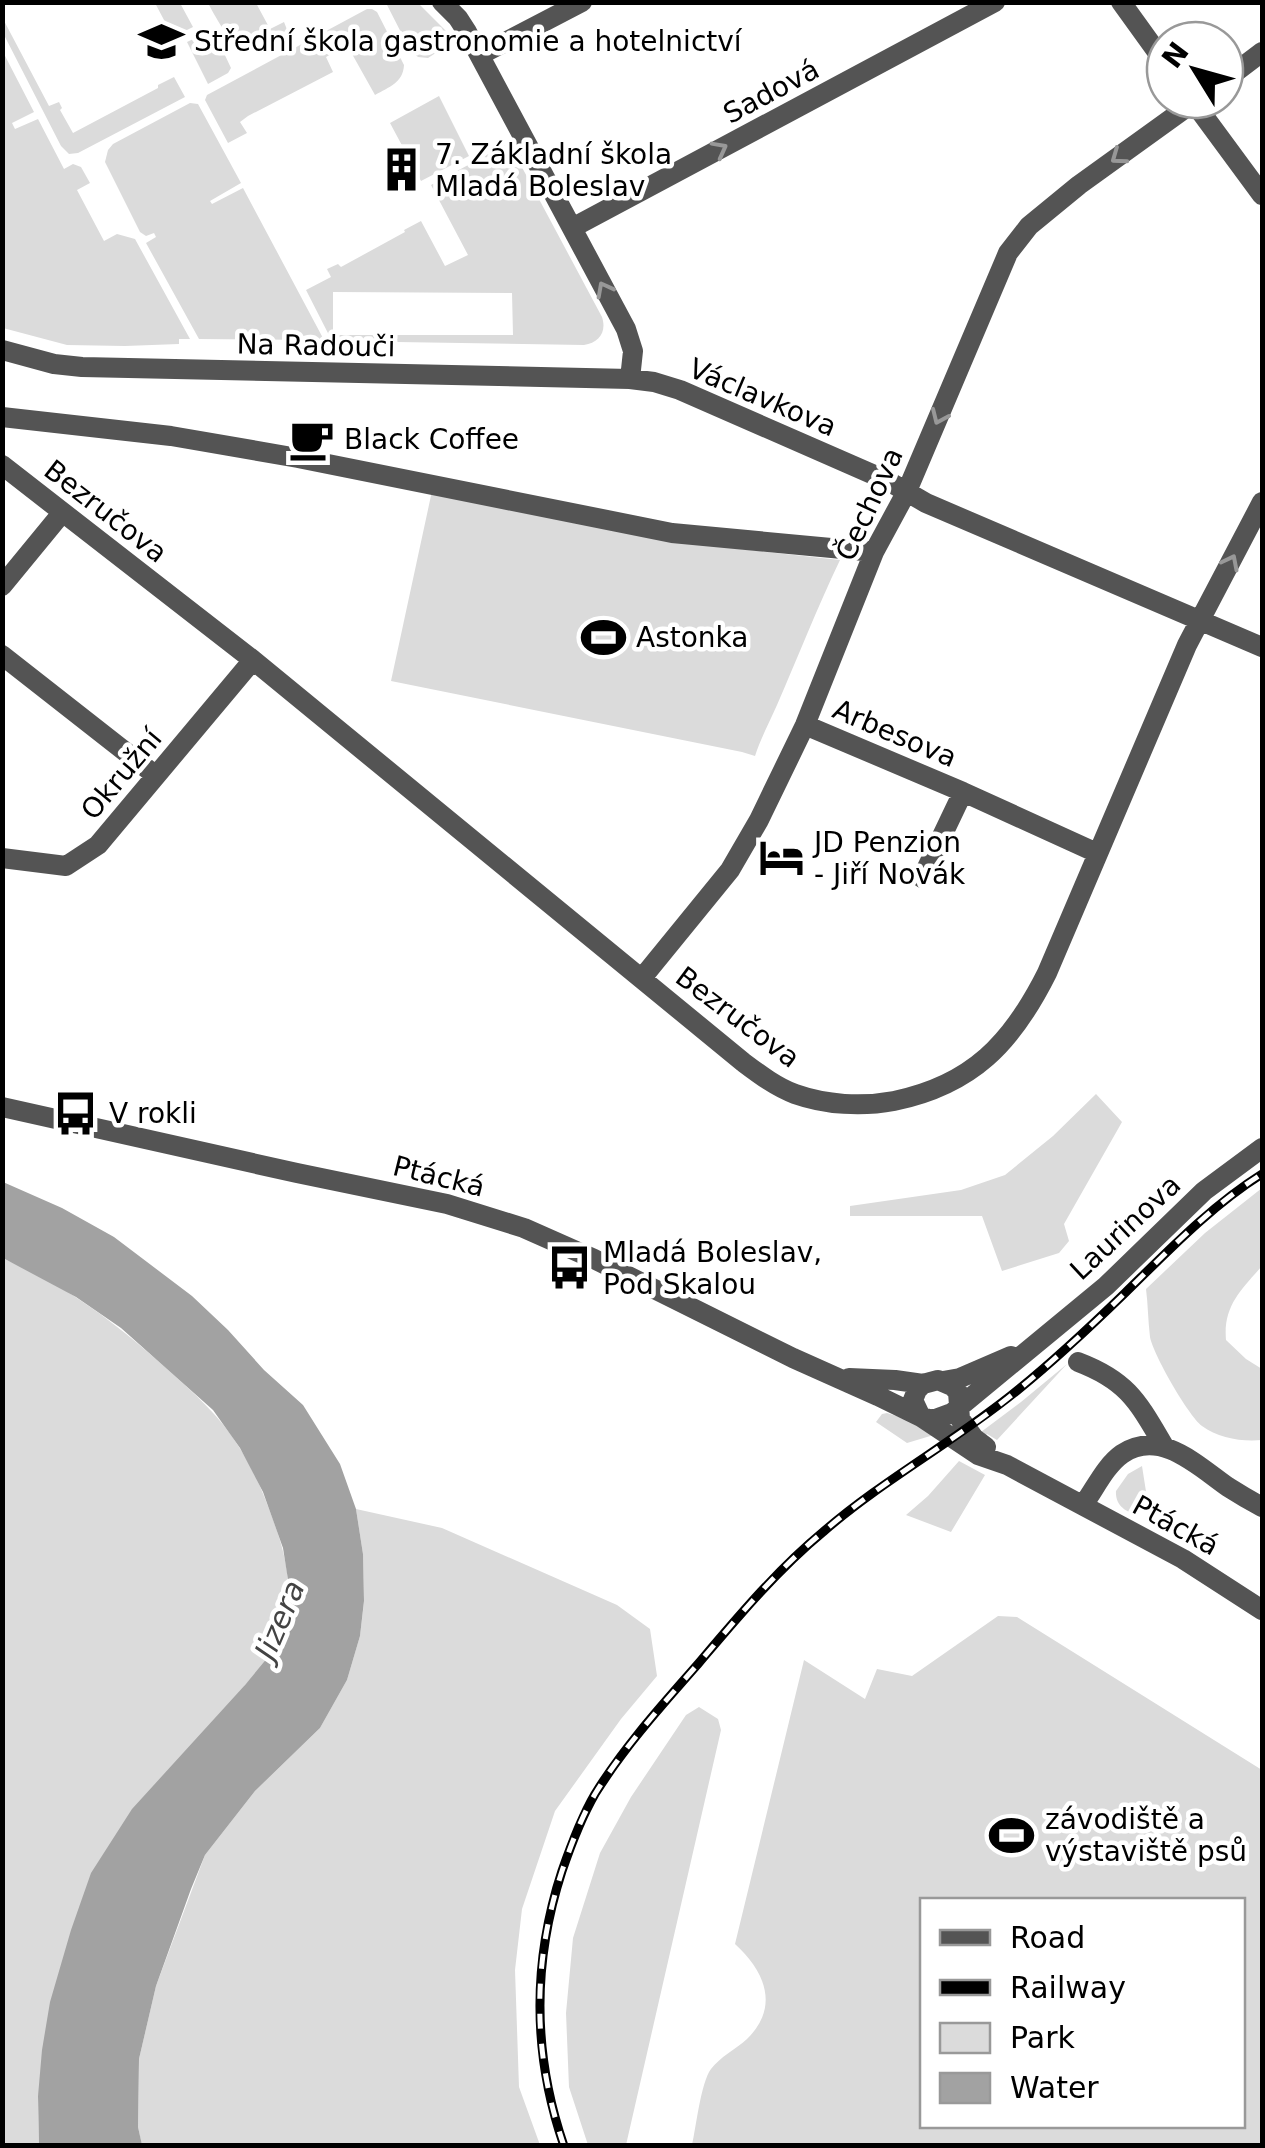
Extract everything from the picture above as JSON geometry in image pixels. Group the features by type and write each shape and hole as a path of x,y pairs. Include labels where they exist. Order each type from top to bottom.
{"street":[{"path":"442,2 463,25 480,55 632,342 630,379"},
{"path":"480,55 582,2"},
{"name":"Sadová","path":"572,228 995,2"},
{"path":"1121,2 1145,35"},
{"name":"Čechova","path":"642,978 730,870 759,820 805,725 874,552 907,491 1008,253 1028,226 1168,120"},
{"path":"1208,120 1262,195"},
{"name":"Na Radouči","path":"2,350 82,367 630,379"},
{"name":"Václavkova","path":"630,379 680,390 926,503 1262,647"},
{"path":"2,417 171,436 672,533 874,552"},
{"name":"Bezručova","path":"2,465 253,660 742,1062 796,1094 870,1106 948,1085 982,1063 1030,1008 1187,645 1262,502"},
{"path":"2,586 62,513"},
{"path":"2,655 155,775"},
{"name":"Okružní","path":"2,858 66,866 98,845 253,660"},
{"name":"Arbesova","path":"805,725 1097,853"},
{"name":"Arbesova","path":"922,878 964,792"},
{"name":"Ptácká","path":"2,1106 408,1195 524,1228 921,1416 978,1456 1007,1465 1183,1559 1262,1610"},
{"name":"Laurinova","path":"958,1408 1106,1286 1204,1191 1262,1148"},
{"name":"Laurinova","path":"933,1382 960,1378 1027,1350"},
{"path":"1078,1362 1127,1389 1164,1446"},
{"name":"Ptácká","path":"836,1378 933,1382"},
{"path":"933,1382 958,1392 958,1408 933,1420 921,1416 912,1400 914,1394 933,1382"},
{"name":"Ptácká","path":"958,1408 965,1429 1007,1465"},
{"path":"1083,1505 1122,1454 1145,1446 1164,1446 1184,1455 1262,1508"}],"green space":[{"path":"155,3 180,3 193,27 173,37"},
{"path":"208,3 256,3 270,29 284,22 288,32 259,46 239,44 223,29"},
{"path":"386,3 418,3 448,33 451,43 428,58 418,57 410,50"},
{"path":"367,9 377,12 404,65 398,80 375,95 347,45 326,57 333,72 248,116 240,122 247,133 228,143 205,100 207,95"},
{"path":"2,17 49,106 59,102 73,133 174,77 185,97 78,153 69,154 61,146 3,33"},
{"path":"210,31 231,68 208,84 187,42"},
{"path":"2,50 34,112 12,123 15,129 38,119 64,169 73,164 81,167 90,183 77,190 104,241 117,234 135,239 190,339 179,339 179,344 67,345 3,328"},
{"path":"439,96 469,156 421,181 390,123"},
{"path":"190,103 198,104 241,183 210,201 212,204 243,188 324,340 199,339 146,243 156,237 154,233 146,236 140,232 105,162 113,144"},
{"path":"509,143 602,317 598,339 584,345 332,341 306,290 331,277 327,269 338,264 341,267 421,221 445,266 468,255 431,185","holes":["333,292 512,293 513,335 333,335"]},
{"name":"Astonka","path":"432,491 668,541 840,560 755,756 391,681"},
{"path":"1096,1094 1122,1122 1064,1224 1069,1241 1059,1253 1002,1271 982,1216 850,1216 850,1206 961,1190 1005,1175"},
{"path":"1262,1188 1262,1266 1235,1299 1226,1328 1226,1340 1262,1369 1262,1440 1246,1440 1208,1430 1180,1397 1150,1337 1146,1289 1205,1233"},
{"path":"2,1258 47,1280 109,1321 215,1415 239,1447 261,1488 281,1544 289,1602 279,1643 245,1685 38,2096 39,2146 2,2145"},
{"path":"1067,1364 997,1440 987,1434 983,1438 977,1435 1021,1402"},
{"path":"887,1413 937,1434 907,1443 876,1422"},
{"path":"959,1461 985,1475 951,1532 906,1515 928,1496"},
{"path":"1142,1466 1147,1498 1138,1514 1122,1507 1116,1491 1128,1474"},
{"path":"356,1509 442,1528 617,1605 650,1629 657,1676 555,1811 522,1909 515,1970 519,2087 540,2145 142,2146 138,2127 139,2059 156,1986 205,1855 255,1791 320,1728 347,1680 360,1636 364,1602 363,1554"},
{"name":"závodiště a výstaviště psů","path":"998,1616 1017,1617 1262,1770 1262,2145 692,2145 707,2075 757,2027 766,2002 761,1977 735,1944 804,1660 865,1699 877,1669 912,1676"},
{"path":"699,1707 718,1719 721,1730 626,2145 588,2145 569,2087 566,2013 573,1938 600,1853 631,1797 686,1715"}],"water":[{"path":"3,1182 114,1237 192,1296 303,1405 340,1464 356,1509 363,1554 360,1636 347,1680 320,1728 255,1791 205,1855 191,1889 156,1986 139,2059 138,2127 142,2145 39,2145 38,2096 50,2002 91,1873 132,1809 278,1645 289,1586 283,1548 263,1492 240,1448 213,1410 121,1328 76,1297 3,1258"}],"railway":[{"path":"564,2146 553,2111 541,2042 545,1940 562,1871 577,1832 595,1794 618,1760 743,1612 806,1547 870,1495 1019,1389 1190,1230 1262,1174"}],"place":[{"name":"Střední škola gastronomie a hotelnictví","path":"161,41"},
{"name":"7. Základní škola Mladá Boleslav","path":"402,170"},
{"name":"Black Coffee","path":"311,439"},
{"name":"Astonka","path":"603,637"},
{"name":"JD Penzion - Jiří Novák","path":"781,858"},
{"name":"V rokli","path":"76,1113"},
{"name":"Mladá Boleslav, Pod Skalou","path":"570,1268"},
{"name":"závodiště a výstaviště psů","path":"1012,1835"}],"water label":[{"name":"Jizera","path":"280,1620"}]}
